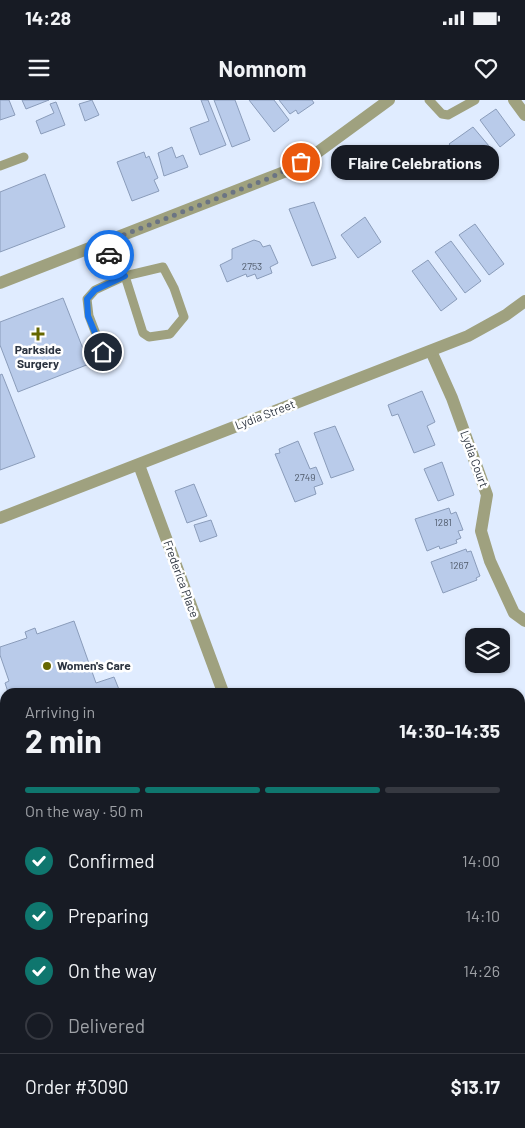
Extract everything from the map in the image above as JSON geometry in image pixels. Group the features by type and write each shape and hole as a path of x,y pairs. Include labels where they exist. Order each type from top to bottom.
{"street":[{"path":"0,284 284,172 318,152 389,100"},
{"path":"514,100 525,115"},
{"name":"Lydia Street","path":"0,518 475,332 506,316 525,302"},
{"name":"Lydia Court","path":"431,350 452,398 487,496 481,531 490,561 514,613 525,621"},
{"name":"Frederica Place","path":"139,465 221,688"}],"lane":[{"path":"429,100 442,114 448,115 470,101"},
{"path":"0,166 24,157"},
{"path":"103,243 116,268 125,276 143,333 149,337 170,334 184,317 174,288 163,268 125,276 95,290 87,299 88,316 103,352"}],"building":[{"path":"0,100 9,100 15,115 0,120"},
{"path":"22,100 49,100 26,109"},
{"path":"92,100 99,115 85,121 79,104"},
{"path":"201,100 208,100 226,145 200,155 190,128 209,121"},
{"path":"214,100 235,100 250,140 232,147"},
{"path":"249,100 274,100 289,120 274,132"},
{"path":"279,100 312,100 314,103 298,114 296,110 290,114"},
{"path":"56,102 65,125 41,134 36,121 54,113 50,104"},
{"path":"496,109 515,135 500,147 480,120"},
{"path":"473,127 489,146 465,163 449,144"},
{"path":"172,147 176,158 183,155 188,167 164,176 158,153"},
{"path":"144,152 146,158 149,156 158,178 154,180 159,191 132,201 117,162"},
{"path":"45,174 65,227 0,252 0,192"},
{"path":"314,202 336,258 312,266 289,209"},
{"path":"365,217 381,242 358,258 341,235"},
{"path":"475,224 504,264 489,275 459,235"},
{"path":"254,240 260,242 263,247 270,245 278,263 270,267 272,273 257,279 255,274 247,277 246,274 227,282 220,265 232,259 232,249"},
{"path":"451,241 481,281 465,293 435,252"},
{"path":"428,260 457,299 441,311 412,271"},
{"name":"Parkside Surgery","path":"63,298 89,364 18,392 0,345 0,322"},
{"path":"2,374 35,457 0,470 0,375"},
{"path":"422,391 435,422 427,426 435,445 414,453 398,414 392,416 388,405"},
{"path":"335,426 354,470 331,478 314,433"},
{"path":"298,441 310,469 316,467 323,484 314,487 316,494 295,502 275,454 280,453 279,449"},
{"path":"442,462 454,495 438,501 424,469"},
{"path":"194,484 207,516 187,523 175,491"},
{"path":"449,508 451,514 456,512 463,530 458,531 461,538 456,540 457,543 440,549 439,546 427,551 415,519"},
{"path":"211,520 217,536 200,542 194,525"},
{"path":"466,549 467,552 471,551 480,576 476,578 477,580 443,593 431,562"},
{"name":"Women's Care","path":"74,621 96,683 114,677 118,688 7,688 5,683 9,681 0,655 0,647 27,638 25,632 35,628 37,634"}],"way so far":[{"path":"109,255 103,243 272,177 301,162"}],"place":[{"name":"Flaire Celebrations","path":"301,162"},
{"name":"Parkside Surgery","path":"38,334"},
{"name":"Women's Care","path":"47,666"}],"route":[{"path":"103,352 88,316 87,299 95,290 125,276 116,268 109,255"}]}
